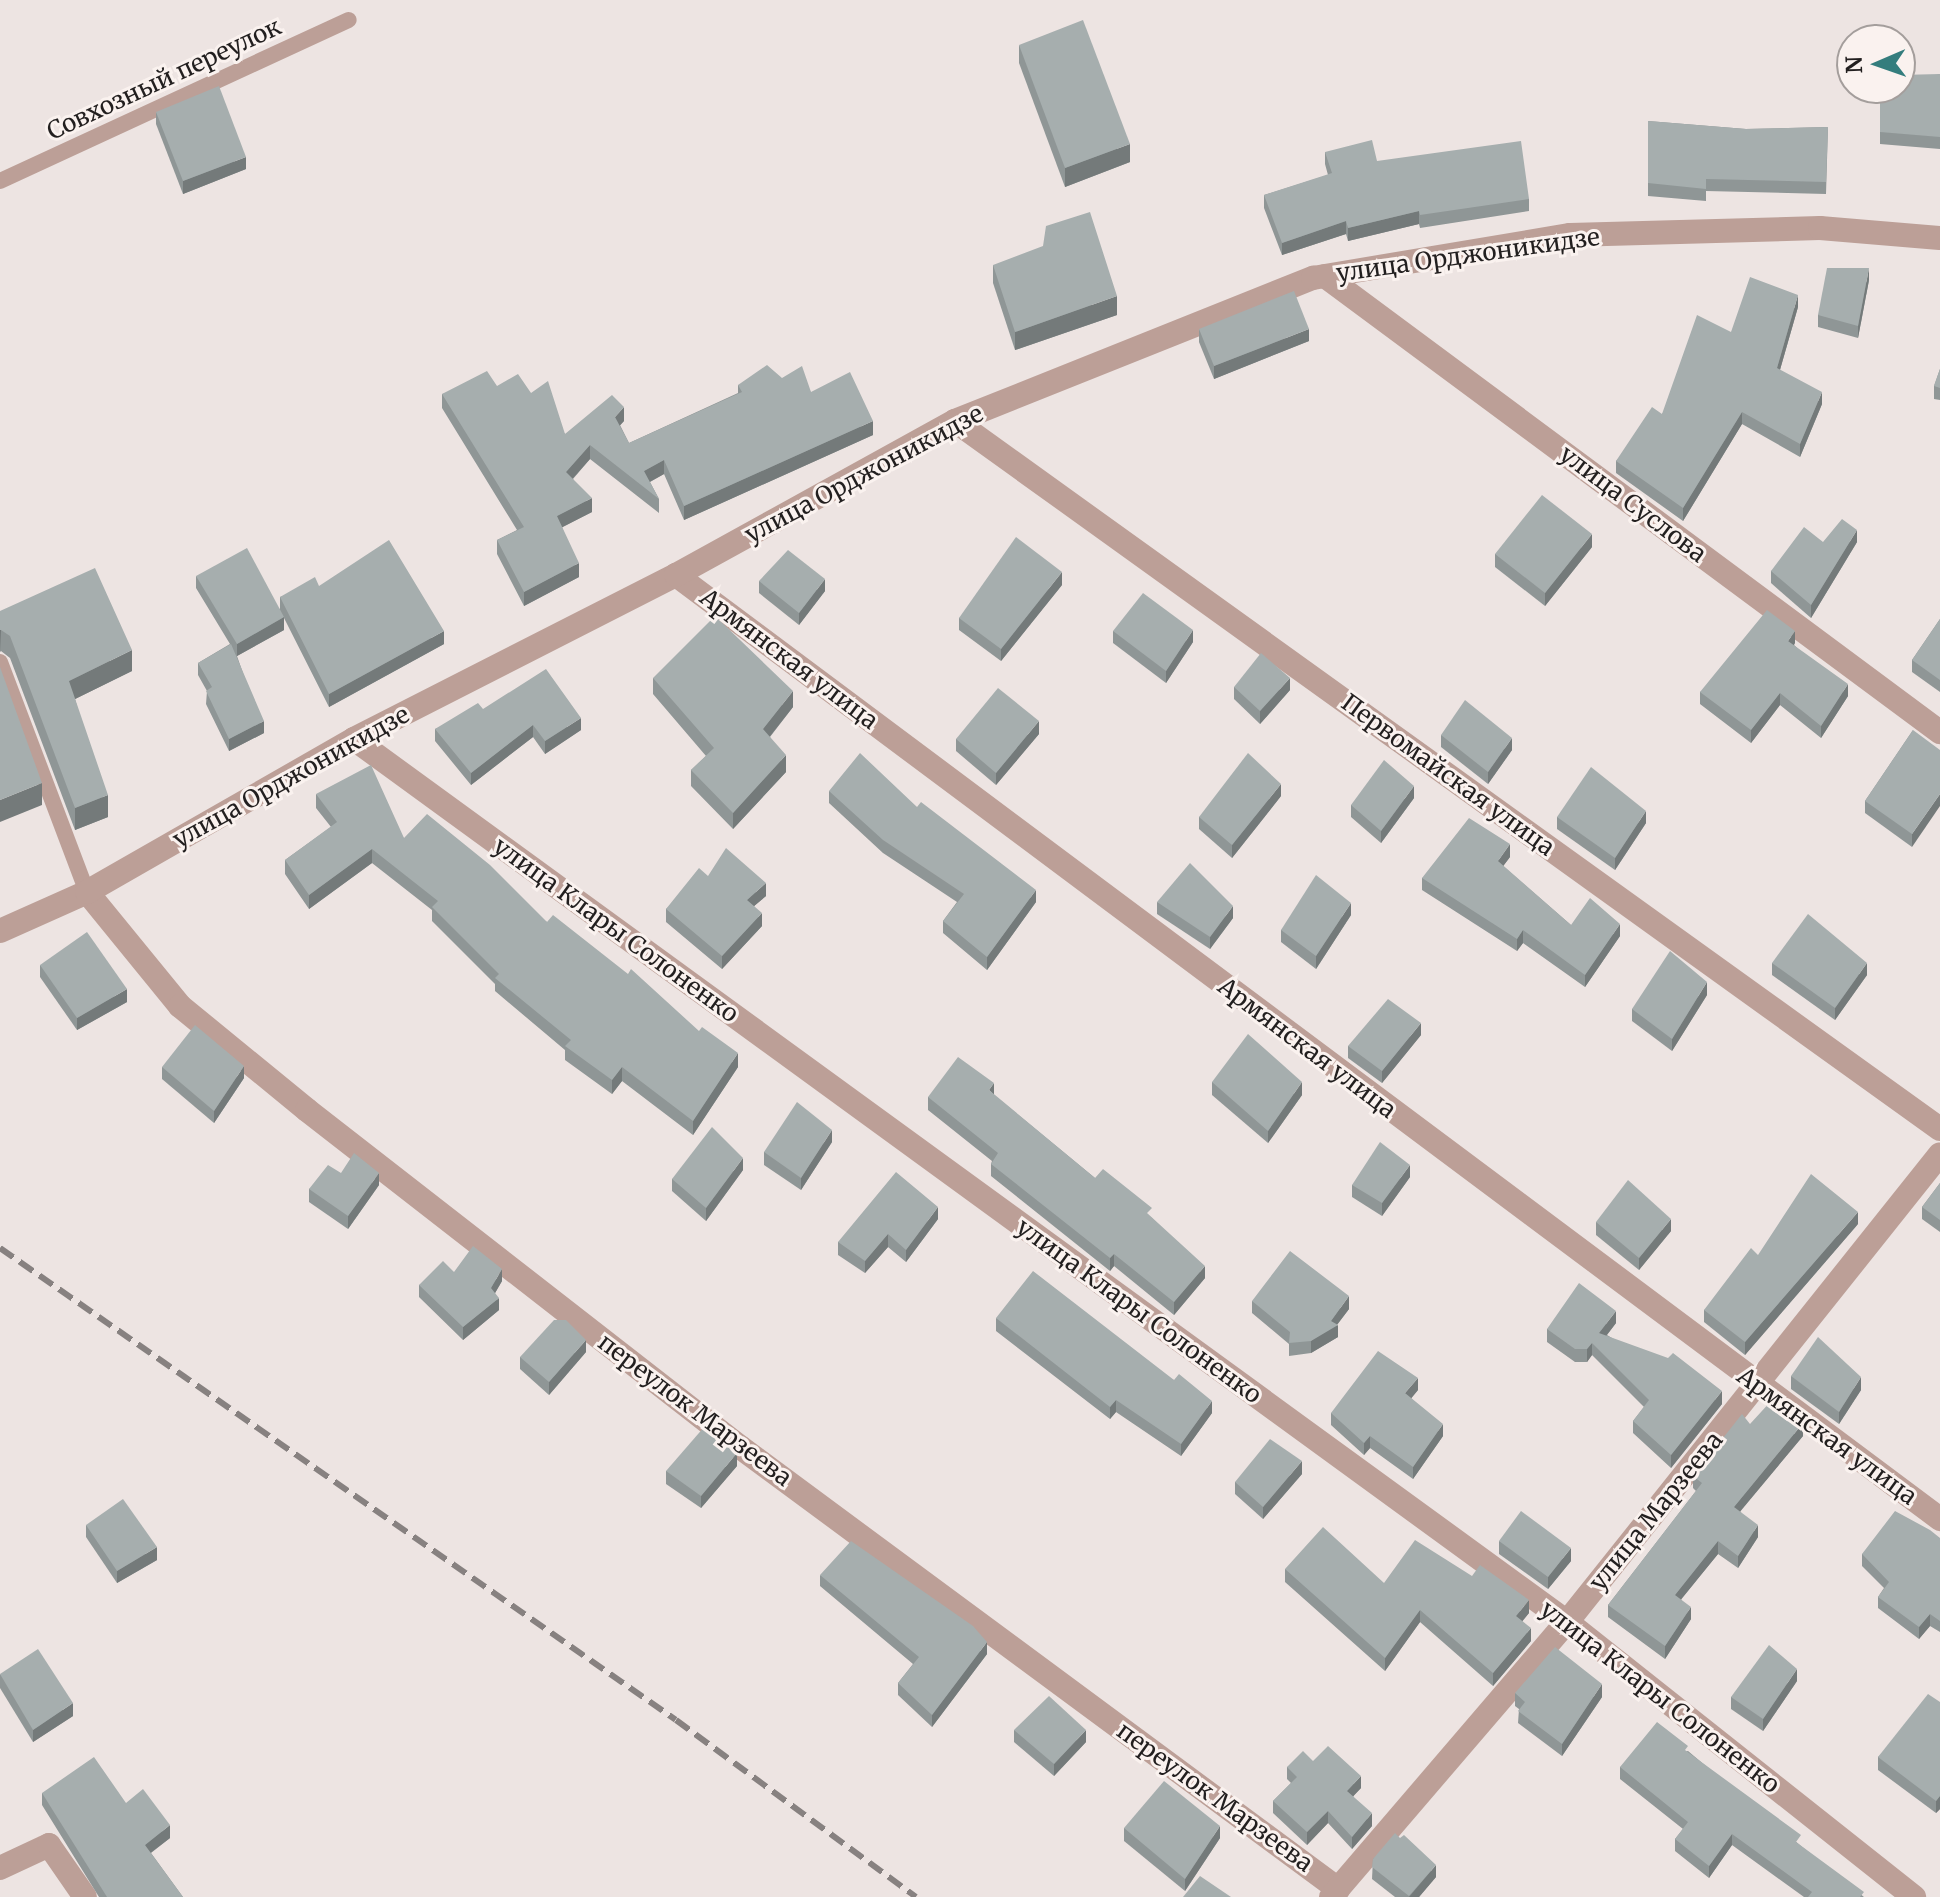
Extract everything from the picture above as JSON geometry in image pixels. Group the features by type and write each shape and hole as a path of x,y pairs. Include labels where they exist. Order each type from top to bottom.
{"street":[{"name":"улица Орджоникидзе","path":"0,931 87,892 354,739 676,575 955,421 1325,276 1570,235 1820,228 1940,238"},
{"name":"улица Суслова","path":"1325,276 1940,732"},
{"name":"Первомайская улица","path":"955,421 1940,1129"},
{"name":"Армянская улица","path":"676,575 1940,1519"},
{"name":"улица Клары Солоненко","path":"354,739 1567,1622 1914,1897"},
{"name":"переулок Марзеева","path":"87,892 180,1006 307,1110 740,1447 1335,1893"},
{"name":"улица Марзеева","path":"1335,1893 1567,1622 1940,1154"},
{"path":"0,1868 49,1845 85,1897"}],"lane":[{"name":"Совхозный переулок","path":"0,181 349,20"},
{"path":"0,662 87,892"}],"building":[{"path":"1083,20 1130,144 1065,168 1019,45"},
{"path":"1940,74 1940,137 1880,132 1880,104 1916,104 1916,75"},
{"path":"219,86 246,157 183,181 156,112"},
{"path":"1648,121 1746,129 1828,127 1826,182 1706,179 1706,189 1648,183"},
{"path":"1372,140 1377,161 1521,141 1529,199 1420,215 1419,211 1348,228 1346,221 1282,243 1264,195 1332,173 1325,152"},
{"path":"1090,212 1117,296 1015,332 993,265 1043,246 1046,226"},
{"path":"1827,268 1869,268 1858,326 1818,315"},
{"path":"1750,277 1798,295 1777,368 1822,392 1800,444 1742,412 1683,508 1616,461 1652,407 1662,414 1697,315 1731,332"},
{"path":"1294,291 1309,329 1214,366 1199,329"},
{"path":"767,365 782,378 802,366 811,392 850,372 873,421 684,506 664,460 644,471 659,499 590,445 566,472 592,498 557,516 579,563 524,592 497,540 524,527 442,394 487,371 497,386 518,374 531,393 548,381 565,434 612,395 624,407 615,417 629,443 742,392 738,385"},
{"path":"1940,369 1940,388 1934,386"},
{"path":"1542,495 1592,534 1545,593 1495,554"},
{"path":"1842,519 1857,530 1811,605 1771,571 1804,527 1823,542"},
{"path":"1016,537 1062,572 1001,649 959,618"},
{"path":"389,540 444,631 329,694 280,597 315,577 319,586"},
{"path":"247,548 284,617 237,644 196,576"},
{"path":"788,550 825,579 799,613 759,581"},
{"path":"95,568 132,650 69,681 108,795 75,808 10,636 0,630 0,611"},
{"path":"1143,593 1193,630 1166,671 1113,631"},
{"path":"1767,610 1795,631 1788,641 1848,684 1821,726 1780,693 1751,730 1700,692"},
{"path":"715,616 793,691 763,729 786,755 733,813 691,770 714,748 653,678"},
{"path":"1940,619 1940,680 1912,660"},
{"path":"231,644 264,721 229,739 206,691 212,687 198,663"},
{"path":"1261,653 1290,678 1260,711 1234,687"},
{"path":"0,667 42,783 0,800"},
{"path":"546,669 581,718 545,741 533,725 471,773 435,729 478,703 483,709"},
{"path":"998,688 1039,721 996,773 956,739"},
{"path":"1465,700 1512,738 1488,772 1441,735"},
{"path":"1913,730 1940,750 1940,794 1912,834 1865,801"},
{"path":"860,753 917,807 921,802 1036,890 987,957 943,921 964,894 883,840 829,791"},
{"path":"1248,753 1281,784 1232,845 1199,817"},
{"path":"1384,760 1414,786 1381,831 1351,805"},
{"path":"371,765 404,838 427,814 490,865 547,922 553,915 628,974 631,969 699,1031 702,1027 738,1053 693,1121 622,1067 612,1080 565,1046 571,1040 495,978 499,974 432,907 438,901 372,849 309,895 285,860 337,822 316,794"},
{"path":"1591,767 1646,811 1615,858 1557,817"},
{"path":"1469,818 1510,844 1498,861 1571,925 1590,898 1620,924 1585,975 1523,930 1517,939 1422,878"},
{"path":"726,848 766,883 747,900 762,913 722,956 666,909 699,868 708,876"},
{"path":"1190,863 1233,906 1210,937 1157,902"},
{"path":"1316,875 1351,903 1316,956 1281,930"},
{"path":"1808,914 1867,963 1835,1008 1772,963"},
{"path":"87,932 127,989 77,1018 40,965"},
{"path":"1670,951 1707,982 1672,1039 1632,1009"},
{"path":"1388,999 1421,1023 1382,1071 1348,1046"},
{"path":"195,1025 244,1066 214,1111 162,1067"},
{"path":"1248,1034 1302,1082 1268,1131 1212,1082"},
{"path":"958,1057 994,1083 989,1090 1095,1178 1103,1169 1152,1208 1147,1213 1205,1266 1174,1302 1114,1254 1110,1258 991,1164 998,1153 928,1097"},
{"path":"797,1102 832,1130 801,1178 764,1152"},
{"path":"712,1127 743,1158 706,1208 672,1179"},
{"path":"1380,1142 1410,1165 1382,1203 1352,1185"},
{"path":"354,1153 379,1173 348,1216 309,1189 328,1165 341,1173"},
{"path":"896,1172 938,1207 906,1250 888,1234 865,1261 838,1242"},
{"path":"1811,1174 1858,1212 1745,1342 1704,1310 1751,1248 1758,1255"},
{"path":"1628,1180 1671,1219 1639,1258 1596,1222"},
{"path":"1940,1183 1940,1220 1922,1207"},
{"path":"473,1246 502,1269 491,1288 499,1298 463,1327 419,1285 443,1261 454,1272"},
{"path":"1290,1251 1349,1296 1331,1321 1338,1325 1311,1341 1289,1343 1290,1332 1252,1301"},
{"path":"1033,1271 1174,1380 1179,1374 1212,1401 1181,1444 1116,1400 1110,1407 996,1318"},
{"path":"1579,1283 1616,1311 1599,1333 1668,1358 1673,1353 1722,1391 1671,1455 1633,1421 1649,1400 1592,1343 1587,1349 1575,1349 1547,1329"},
{"path":"554,1320 566,1320 586,1340 549,1382 520,1357"},
{"path":"1818,1337 1861,1377 1839,1412 1791,1376"},
{"path":"1378,1351 1418,1378 1405,1393 1443,1424 1413,1467 1370,1436 1364,1443 1331,1413"},
{"path":"1772,1400 1803,1423 1734,1507 1758,1525 1738,1556 1718,1541 1675,1595 1691,1607 1665,1646 1608,1605 1702,1483 1693,1476 1742,1414 1750,1424"},
{"path":"705,1426 737,1453 701,1496 666,1471"},
{"path":"1270,1439 1302,1461 1263,1507 1235,1482"},
{"path":"123,1499 157,1547 117,1571 86,1525"},
{"path":"1521,1511 1571,1548 1548,1577 1499,1541"},
{"path":"1895,1511 1940,1538 1940,1621 1930,1614 1919,1627 1878,1597 1889,1582 1862,1554"},
{"path":"1323,1527 1384,1583 1415,1540 1472,1576 1480,1565 1529,1600 1516,1616 1531,1628 1493,1673 1420,1610 1385,1658 1285,1569"},
{"path":"851,1541 973,1626 987,1642 932,1715 898,1683 919,1657 820,1575"},
{"path":"1769,1645 1797,1669 1763,1719 1731,1697"},
{"path":"1555,1647 1602,1684 1562,1744 1518,1711 1525,1702 1515,1693"},
{"path":"38,1649 73,1703 33,1730 0,1674"},
{"path":"1928,1694 1940,1702 1940,1796 1936,1801 1878,1757"},
{"path":"1049,1696 1086,1730 1054,1764 1014,1730"},
{"path":"1657,1722 1688,1746 1685,1750 1801,1835 1796,1842 1864,1892 1860,1897 1808,1897 1812,1892 1732,1834 1709,1866 1675,1839 1688,1822 1620,1767"},
{"path":"1328,1746 1361,1776 1347,1791 1372,1813 1352,1837 1328,1811 1307,1832 1273,1801 1297,1777 1287,1767 1303,1751 1313,1761"},
{"path":"94,1757 126,1803 143,1789 170,1825 145,1845 183,1897 107,1897 42,1793"},
{"path":"1164,1781 1220,1826 1185,1879 1124,1828"},
{"path":"1395,1833 1400,1838 1404,1835 1436,1865 1409,1896 1372,1867 1373,1859"},
{"path":"1200,1876 1231,1897 1183,1897"}],"railway":[{"path":"0,1248 676,1720 916,1897"}]}
